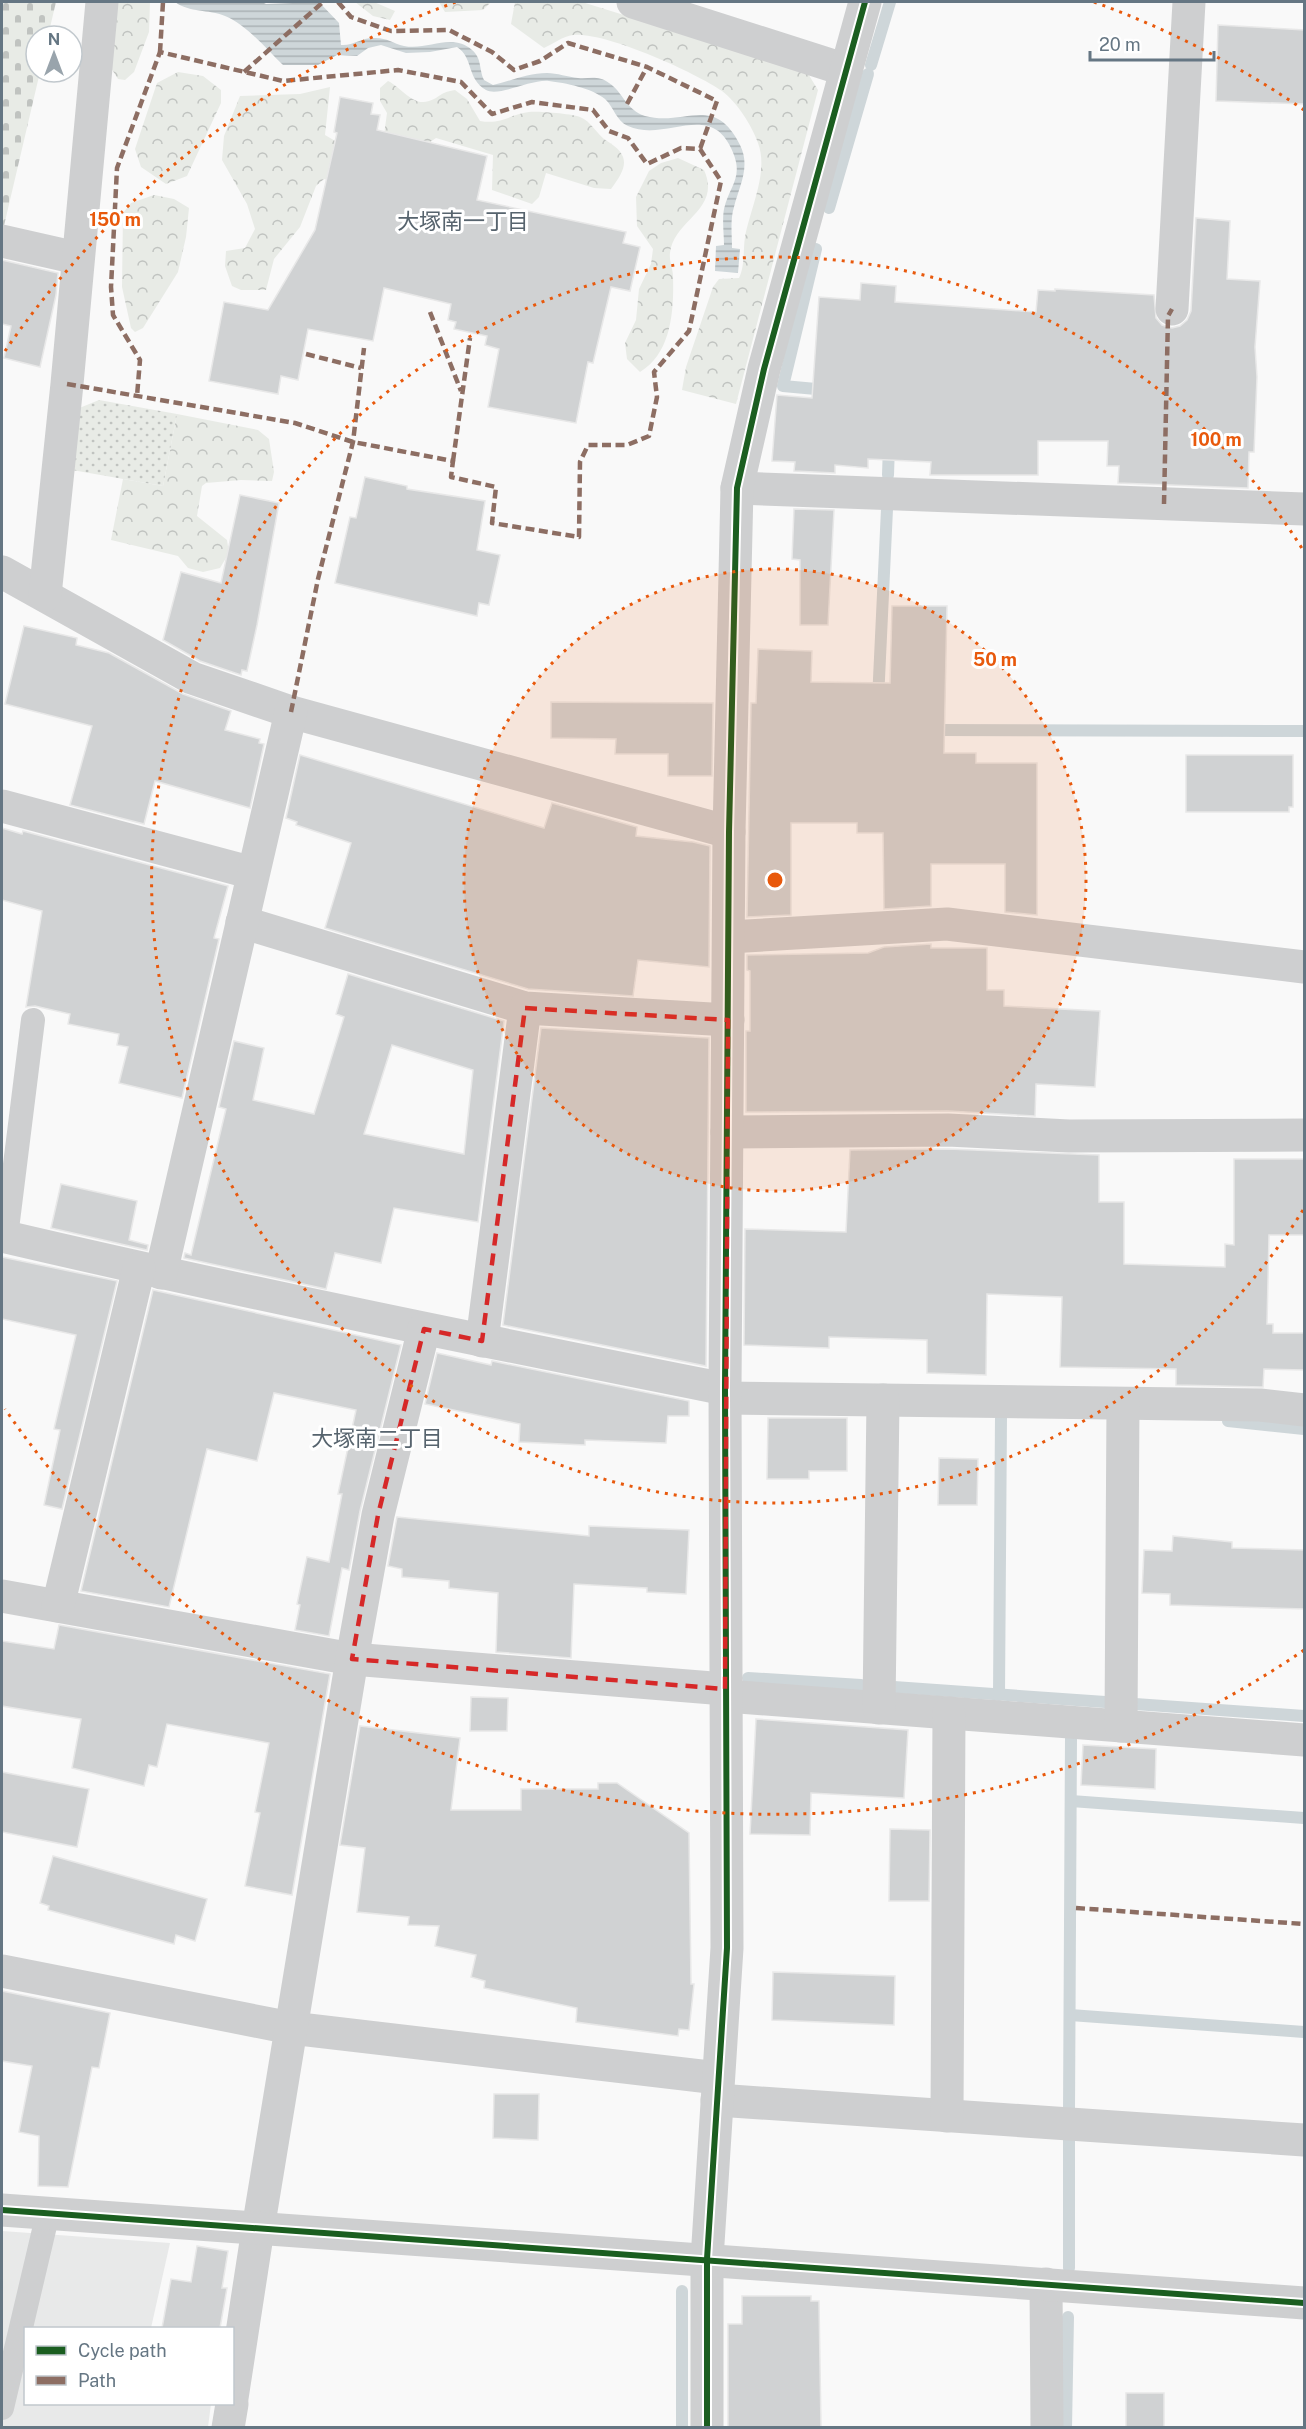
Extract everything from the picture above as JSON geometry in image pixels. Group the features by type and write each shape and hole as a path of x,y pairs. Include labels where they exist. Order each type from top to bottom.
{"street":[{"path":"45,595 102,2"},
{"path":"633,2 846,70"},
{"path":"707,2427 707,2259 726,1948 725,1394 729,832 737,488 764,369 865,2"},
{"path":"1172,309 1189,2"},
{"path":"2,242 77,258"},
{"path":"737,488 1305,509"},
{"path":"2,572 192,678 291,712 729,832"},
{"path":"58,1606 150,1271 242,922 291,712"},
{"path":"2,806 253,873"},
{"path":"242,922 525,1008 728,1020"},
{"path":"729,937 947,924 1305,968"},
{"path":"482,1341 525,1008"},
{"path":"727,1132 948,1130 1069,1136 1305,1135"},
{"path":"4,1236 150,1271 725,1394 883,1400 1260,1405 1305,1410"},
{"path":"234,2385 352,1659 378,1515 424,1329"},
{"path":"879,1708 883,1400"},
{"path":"1121,1726 1123,1404"},
{"path":"2,1596 352,1659 879,1708 1305,1740"},
{"path":"947,2116 949,1713"},
{"path":"2,1971 291,2028 717,2089 947,2116 1305,2140"},
{"path":"2,2210 1305,2303"},
{"path":"1046,2284 1047,2427"},
{"path":"228,2427 232,2405"}],"lane":[{"path":"4,1236 33,1020"},
{"path":"2,2408 48,2213"}],"highlighted area":[{"path":"525,1008 728,1020 725,1689 352,1659 378,1515 424,1329 482,1341"}],"shaded area":[{"path":"175,2 262,2 266,4 319,2 339,23 341,45 373,38 382,38 413,47 456,42 475,53 484,80 493,85 540,73 598,78 614,87 633,110 645,116 673,118 698,115 720,120 730,129 740,145 744,161 743,176 732,222 732,248 740,249 738,273 715,271 716,246 724,245 724,209 735,180 737,166 731,148 722,134 711,127 698,125 642,130 624,124 600,95 578,87 549,81 492,92 486,90 475,80 466,57 457,47 430,52 406,53 381,45 368,48 357,56 337,55 318,65 283,65 249,31 233,20 219,14 187,8"},
{"path":"2,2231 170,2243 151,2327 24,2327 24,2405 211,2405 208,2427 2,2427"}],"green space":[{"path":"2,2 56,2 51,24 24,24 24,84 37,84 3,230"},
{"path":"117,2 150,2 149,32 134,72 125,80 118,79 111,68"},
{"path":"355,2 374,2 395,11 390,20 373,16"},
{"path":"439,2 491,2 483,10 445,12"},
{"path":"515,2 582,2 807,72 818,90 736,404 682,390 686,367 713,287 719,279 739,278 741,273 747,226 758,190 761,166 761,154 752,129 738,108 722,91 671,64 627,46 588,36 573,35 544,48 511,24"},
{"path":"178,72 203,76 221,90 221,103 187,176 166,184 141,167 135,149 157,83"},
{"path":"388,81 412,99 423,102 455,90 467,99 480,121 494,122 533,112 580,117 620,152 624,163 623,169 611,189 594,188 546,173 539,197 532,204 492,190 493,155 436,138 427,144 405,195 324,179 316,186 300,227 274,259 266,290 241,290 232,286 225,266 226,251 245,248 255,229 247,204 222,160 224,136 240,96 300,94 330,87 325,135 337,142 384,135 387,113 380,101 380,88"},
{"path":"678,158 704,170 708,184 707,195 702,205 673,241 670,256 673,273 673,302 669,329 659,354 640,372 627,359 625,343 636,320 639,289 651,264 653,249 637,226 636,197 649,171 661,163"},
{"path":"154,195 174,199 189,208 186,237 178,272 143,328 135,332 131,328 122,287 123,213 131,203"},
{"path":"99,400 177,414 163,486 72,470 77,409"},
{"path":"177,414 258,430 269,439 274,472 272,481 241,480 206,483 202,486 197,516 227,540 229,553 220,568 203,572 188,568 178,556 111,540 123,479 163,486"}],"building":[{"path":"1218,25 1305,30 1305,104 1216,101"},
{"path":"340,97 373,103 371,114 380,115 377,130 487,156 477,200 626,232 623,243 640,247 630,291 611,287 593,363 588,362 576,423 488,407 499,349 485,345 487,336 454,329 456,322 448,320 451,304 384,288 373,341 308,329 298,380 281,376 278,394 209,381 224,302 268,310 315,230 337,133 334,132"},
{"path":"1196,218 1230,221 1227,279 1260,281 1255,347 1257,377 1254,452 1249,452 1248,488 1118,483 1119,466 1107,466 1108,441 1038,441 1038,475 930,475 931,462 868,459 868,468 835,465 835,473 794,471 795,462 772,461 777,395 812,398 819,297 860,300 861,283 896,286 895,302 1036,312 1038,290 1154,295 1156,318 1162,325 1172,328 1180,326 1187,320 1191,311"},
{"path":"2,260 58,273 56,295 40,367 4,358 11,326 2,324"},
{"path":"365,477 407,486 407,489 485,501 477,550 500,555 489,605 479,603 477,616 335,583 350,517 356,518"},
{"path":"240,495 279,503 247,671 242,670 241,675 200,661 163,640 181,572 221,583"},
{"path":"794,509 834,510 828,625 800,625 800,560 792,559"},
{"path":"892,606 947,606 944,753 976,753 976,763 1037,763 1037,915 1005,912 1005,864 931,864 931,906 884,909 883,833 857,833 857,823 791,823 791,915 747,917 751,703 756,703 758,649 812,651 811,682 890,683"},
{"path":"24,626 77,638 76,645 109,653 183,694 231,711 225,730 260,739 259,743 264,744 250,808 155,781 144,824 70,805 92,726 5,704"},
{"path":"551,702 713,703 712,776 668,776 668,754 615,754 616,739 551,738"},
{"path":"300,755 544,828 552,803 637,827 636,836 710,846 709,967 638,960 633,996 528,989 325,928 351,843 296,825 297,822 286,818"},
{"path":"1186,755 1293,755 1293,807 1289,807 1289,812 1186,812"},
{"path":"2,828 22,834 23,831 228,886 214,938 219,939 182,1098 119,1083 128,1047 117,1045 119,1034 68,1024 70,1014 35,1006 26,1007 42,911 2,900"},
{"path":"931,944 931,948 987,948 987,990 1004,990 1004,1006 1100,1011 1095,1087 1036,1084 1035,1116 948,1111 746,1112 746,1031 750,1031 750,971 747,970 747,955 868,953 884,947"},
{"path":"348,974 504,1021 478,1222 394,1208 381,1263 335,1253 326,1289 184,1258 185,1253 191,1255 226,1109 219,1107 234,1041 264,1048 253,1100 314,1114 344,1017 336,1014","holes":["392,1045 473,1070 464,1154 364,1134"]},
{"path":"541,1028 709,1038 706,1366 503,1325"},
{"path":"948,1149 1099,1155 1099,1202 1124,1202 1124,1264 1225,1267 1225,1244 1234,1245 1234,1159 1305,1159 1305,1235 1269,1235 1267,1324 1273,1324 1273,1333 1305,1333 1305,1370 1264,1369 1263,1387 1176,1385 1176,1369 1060,1367 1062,1297 987,1294 986,1375 927,1373 927,1340 829,1337 829,1348 744,1345 745,1229 846,1232 850,1150"},
{"path":"61,1184 137,1201 129,1240 148,1245 147,1250 51,1228"},
{"path":"2,1257 117,1281 62,1509 44,1505 60,1430 54,1429 76,1335 2,1319"},
{"path":"153,1290 401,1345 360,1511 349,1570 342,1568 329,1636 295,1630 300,1605 297,1604 307,1557 329,1562 342,1494 338,1494 356,1410 274,1393 257,1461 207,1449 169,1607 81,1591"},
{"path":"437,1353 491,1365 492,1361 689,1401 689,1416 668,1416 666,1443 585,1440 585,1445 519,1442 520,1424 425,1404"},
{"path":"768,1418 847,1418 847,1471 809,1471 809,1479 767,1479"},
{"path":"939,1458 978,1459 977,1505 938,1505"},
{"path":"397,1517 589,1536 589,1526 689,1530 686,1594 647,1592 647,1588 574,1584 571,1658 496,1652 498,1593 449,1588 449,1581 402,1577 402,1569 388,1566"},
{"path":"1173,1536 1232,1542 1232,1548 1305,1550 1305,1609 1170,1605 1170,1594 1142,1593 1144,1550 1172,1551"},
{"path":"59,1625 330,1674 292,1895 245,1886 260,1813 255,1812 269,1743 167,1724 157,1767 149,1765 144,1786 72,1768 81,1719 2,1706 2,1641 54,1649"},
{"path":"471,1697 508,1698 507,1731 470,1731"},
{"path":"756,1719 908,1730 904,1798 811,1793 810,1835 750,1834"},
{"path":"360,1726 460,1738 451,1810 521,1810 521,1789 598,1789 598,1783 617,1783 689,1833 691,1984 694,1984 689,2030 679,2029 678,2036 576,2022 577,2008 484,1988 485,1981 471,1977 476,1955 435,1946 439,1926 408,1925 409,1917 357,1912 365,1848 340,1845"},
{"path":"1083,1745 1156,1749 1155,1789 1081,1785"},
{"path":"2,1772 89,1789 77,1847 2,1832"},
{"path":"890,1829 930,1830 929,1901 889,1901"},
{"path":"53,1856 207,1899 195,1941 176,1935 174,1944 48,1910 49,1906 40,1903"},
{"path":"773,1972 895,1976 894,2025 772,2020"},
{"path":"2,1991 110,2013 99,2068 92,2067 68,2187 38,2186 39,2136 19,2132 32,2066 2,2061"},
{"path":"494,2094 539,2094 538,2140 493,2138"},
{"path":"197,2246 228,2251 222,2288 227,2288 220,2327 162,2327 171,2279 191,2282"},
{"path":"742,2296 811,2296 811,2301 819,2301 821,2427 728,2427 728,2324 742,2324"},
{"path":"1126,2393 1164,2393 1164,2427 1126,2427"}],"waterway":[{"path":"871,65 890,2"},
{"path":"829,208 868,74"},
{"path":"816,249 783,386 827,390"},
{"path":"888,475 889,445"},
{"path":"878,700 887,509"},
{"path":"930,730 1304,731"},
{"path":"999,1695 1001,1416"},
{"path":"1228,1421 1304,1429"},
{"path":"748,1678 861,1685"},
{"path":"894,1687 1105,1702"},
{"path":"1135,1704 1304,1716"},
{"path":"1069,2111 1071,1737"},
{"path":"1071,1801 1304,1818"},
{"path":"1070,2015 1304,2032"},
{"path":"1069,2138 1069,2268"},
{"path":"682,2291 682,2428"},
{"path":"1066,2428 1068,2317"}],"marked path":[{"path":"160,52 163,2"},
{"path":"244,72 323,2"},
{"path":"338,2 351,17 391,31 449,30 492,52 514,70 540,61 568,43 647,67 717,101 700,149"},
{"path":"67,384 295,423 353,442 453,461 451,477 496,487 492,523 579,537 580,462 588,445 627,445 649,436 657,397 654,372 689,331 721,181 700,149 681,148 647,164 628,138 609,131 593,110 532,102 492,114 461,82 398,70 283,81 160,52 117,168 111,287 113,315 140,360 137,396"},
{"path":"627,104 647,67"},
{"path":"1164,504 1168,316 1172,309"},
{"path":"430,312 461,391"},
{"path":"453,461 470,338"},
{"path":"291,712 318,579 353,442 364,348"},
{"path":"306,354 361,368"},
{"path":"1076,1908 1304,1924"}],"cycle path":[{"path":"707,2428 707,2259 727,1948 725,1389 729,832 737,488 764,369 865,2"},
{"path":"2,2210 1304,2303"}],"district":[{"name":"大塚南一丁目","path":"463,221"},
{"name":"大塚南二丁目","path":"377,1438"}]}
